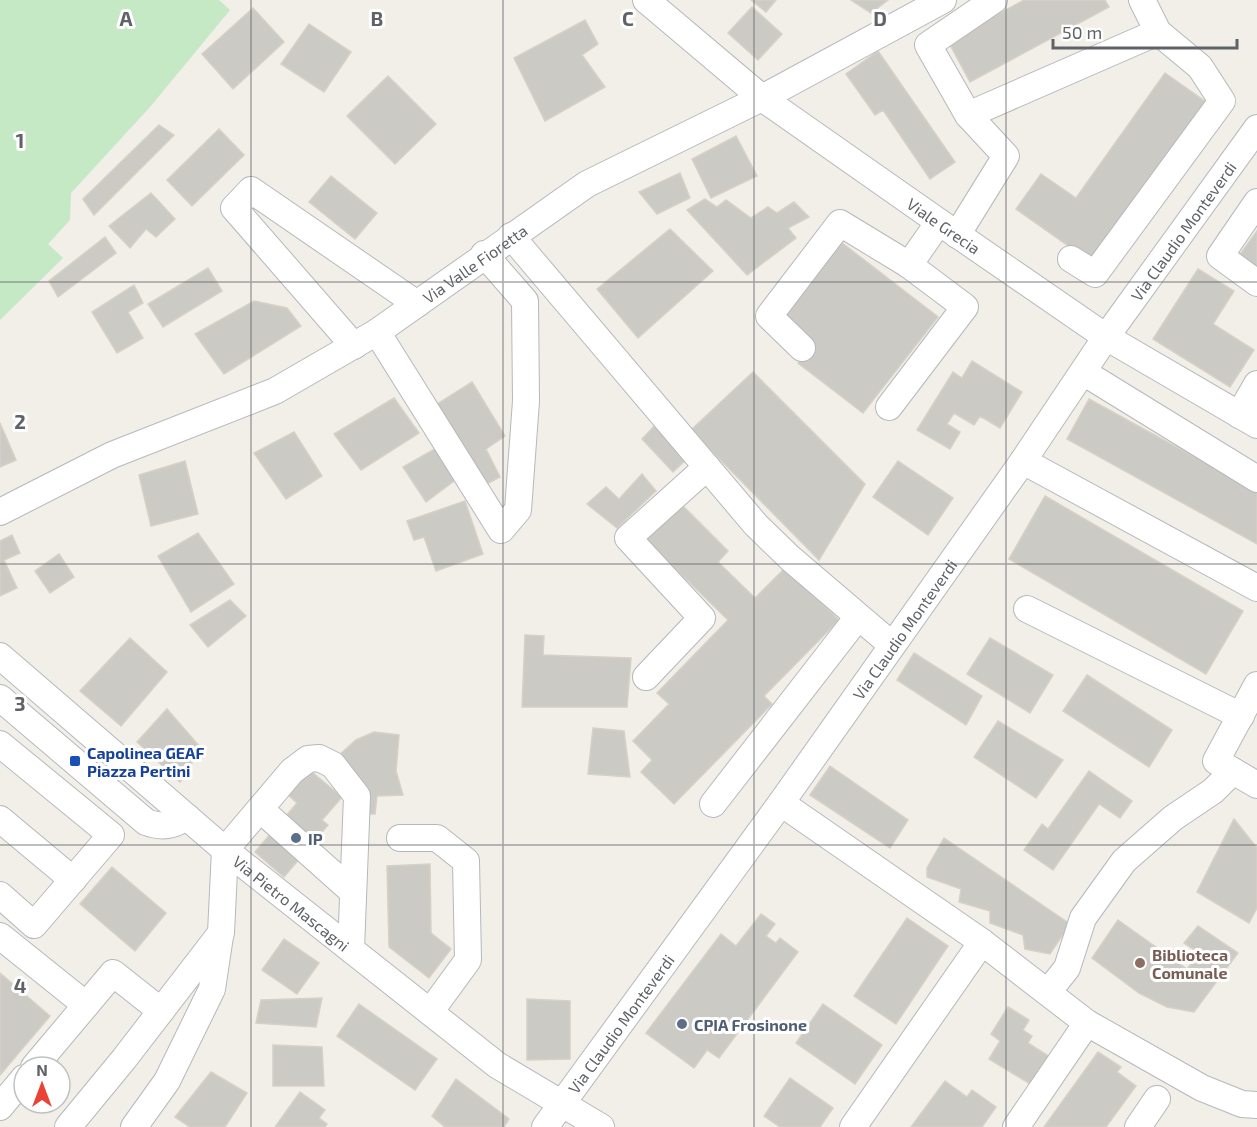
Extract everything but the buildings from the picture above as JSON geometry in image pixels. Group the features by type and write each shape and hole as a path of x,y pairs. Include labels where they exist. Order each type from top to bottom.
{"street":[{"name":"Viale Grecia","path":"646,0 762,98 948,228 1106,337 1248,420"},
{"path":"909,265 948,228 1006,156 968,115 928,45 994,0"},
{"path":"1071,259 1095,274 1222,100 1200,68 1158,32 1142,0"},
{"name":"Via Valle Fioretta","path":"1,512 112,455 275,391 377,332 484,254 586,184 762,98 927,4"},
{"path":"968,115 1158,32"},
{"name":"Via Claudio Monteverdi","path":"545,1127 782,803 1023,461 1106,337 1257,128"},
{"path":"354,346 234,208 251,190 417,304"},
{"path":"1257,202 1220,256 1257,283"},
{"path":"802,348 770,316 840,223 909,265 965,307 889,407"},
{"path":"511,236 764,533 892,645"},
{"path":"377,332 501,530 518,510 526,401 525,301 484,254"},
{"path":"1083,372 1257,478"},
{"path":"1248,420 1257,384"},
{"path":"1023,461 1257,588"},
{"path":"646,676 702,618 628,538 707,468"},
{"path":"1027,609 1241,716"},
{"path":"713,804 858,617"},
{"name":"Via Pietro Mascagni","path":"0,656 225,850 497,1065 601,1127"},
{"path":"1257,685 1216,761 1257,785"},
{"path":"0,698 146,822 162,827 175,825 187,817"},
{"path":"0,744 111,835 34,925 0,896"},
{"path":"134,1127 167,1081 212,989 221,933 225,850 292,771 308,759 319,758 333,765 357,796 351,949"},
{"path":"1047,992 1067,968 1083,918 1124,861 1173,818 1213,791 1233,771"},
{"path":"782,803 982,942 1087,1023 1202,1088 1242,1104 1257,1105"},
{"path":"260,809 353,892"},
{"path":"0,819 73,880"},
{"path":"400,838 437,838 466,861 468,960 430,1012"},
{"path":"68,1127 221,933"},
{"path":"0,936 86,1005"},
{"path":"853,1127 982,942"},
{"path":"44,1055 113,973 161,1011"},
{"path":"1016,1127 1087,1023"},
{"path":"0,1107 12,1092"},
{"path":"1138,1127 1157,1100"}],"green space":[{"path":"0,0 219,0 230,10 150,107 71,193 70,220 48,244 63,258 0,320"}],"place":[{"name":"Capolinea GEAF Piazza Pertini","path":"75,761"},
{"name":"IP","path":"296,838"},
{"name":"Biblioteca Comunale","path":"1140,963"},
{"name":"CPIA Frosinone","path":"682,1024"}]}
